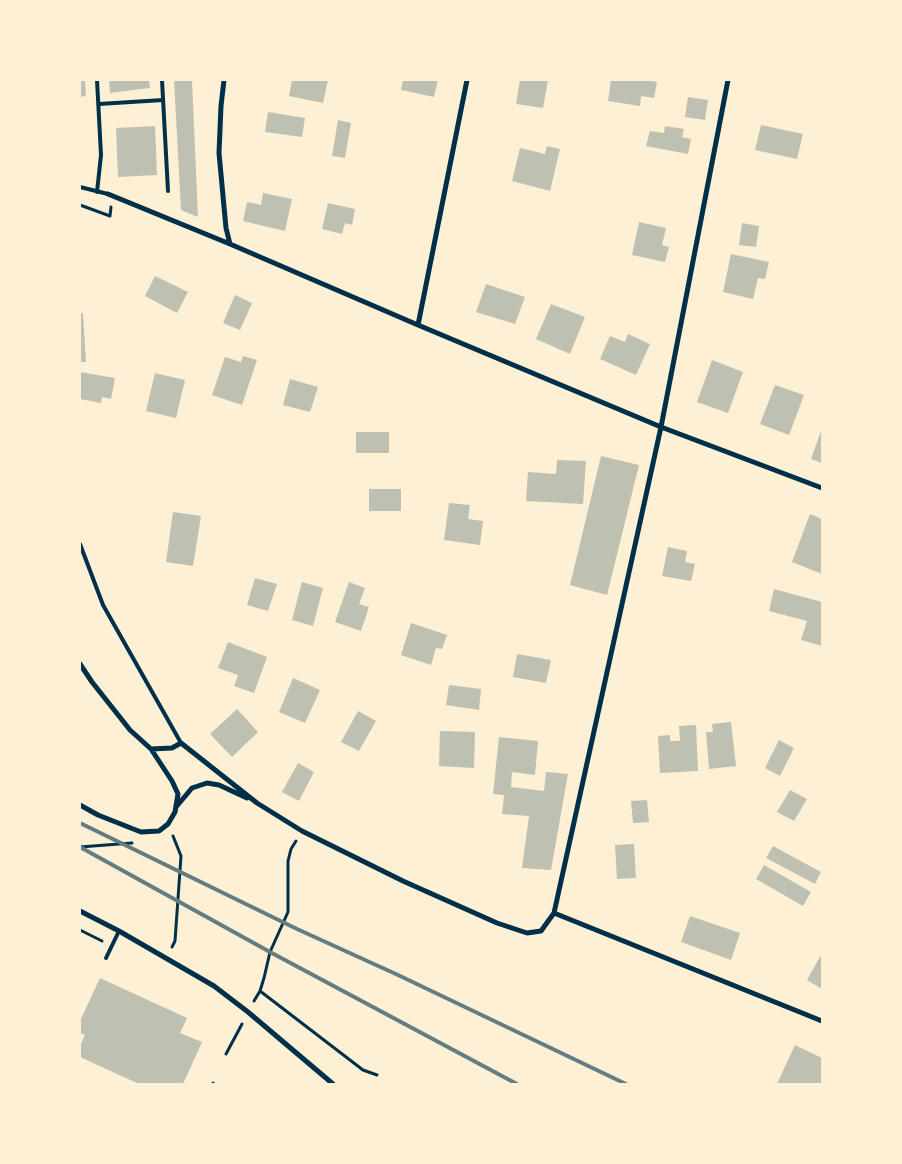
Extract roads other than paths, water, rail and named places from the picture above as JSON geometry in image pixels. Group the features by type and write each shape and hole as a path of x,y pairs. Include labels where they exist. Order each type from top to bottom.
{"street":[{"path":"224,80 219,153 226,228 230,244"},
{"path":"418,325 467,80"},
{"path":"176,807 192,788 207,783 219,784 257,803 302,831 403,881 504,926 527,933 541,931 554,913 661,427 728,80"},
{"path":"110,196 230,244 661,427 822,488"},
{"path":"80,664 130,730 151,749 172,781 178,794 175,812 168,824 159,831 141,832 98,815 80,805"},
{"path":"151,749 172,748 181,743 257,803"},
{"path":"80,911 119,931 214,986 248,1012 331,1083"},
{"path":"554,913 822,1021"}],"lane":[{"path":"97,80 100,155 97,192"},
{"path":"162,80 168,190"},
{"path":"99,104 163,100"},
{"path":"80,187 110,196"},
{"path":"80,544 103,605 181,743"},
{"path":"106,958 119,931"}],"railway":[{"path":"80,823 297,929 626,1084"},
{"path":"80,847 270,952 517,1084"}]}
